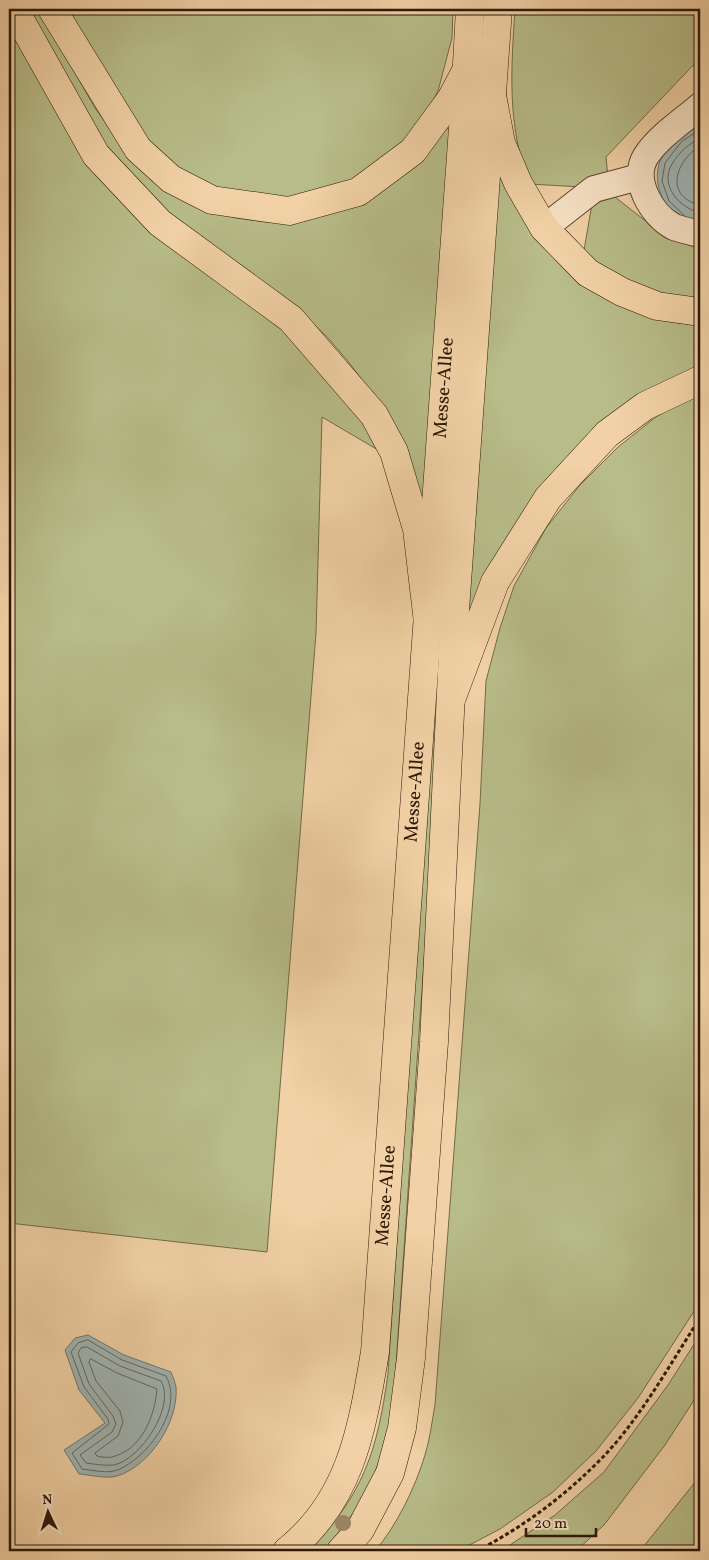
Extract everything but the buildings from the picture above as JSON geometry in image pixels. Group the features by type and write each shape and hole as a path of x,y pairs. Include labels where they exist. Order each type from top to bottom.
{"main road":[{"path":"14,9 96,155 160,224 291,319 374,415 394,452 417,529 428,622"},
{"path":"52,9 138,149 171,179 212,200 289,211 358,192 413,151 451,99 467,69"},
{"name":"Messe-Allee","path":"287,1551 302,1539 325,1512 348,1468 363,1422 375,1352 470,9"},
{"name":"Messe-Allee","path":"341,1551 360,1530 390,1473 404,1419 411,1358 434,1052 455,610 498,9"},
{"path":"491,90 501,143 518,183 544,228 588,273 622,292 657,306 700,312"},
{"path":"452,697 495,582 548,498 607,434 645,406 700,380"}],"lane":[{"path":"700,106 669,132 646,156 639,177 643,191 656,212 674,226 700,234"},
{"path":"544,228 594,189 639,177"}],"path":[{"path":"477,1551 505,1537 559,1499 603,1457 645,1403 700,1318"}],"green space":[{"path":"27,9 39,9 95,108 127,152 206,209 236,218 266,222 291,222 443,127 452,130 427,503 421,503 363,381 328,338 305,316 183,228 115,162"},
{"path":"62,9 453,9 452,38 438,91 421,123 401,148 352,184 300,200 214,192 150,148"},
{"path":"479,9 490,9 393,1408 377,1468 360,1502 350,1518 322,1551 309,1551 343,1510 365,1470 379,1426 388,1374"},
{"path":"515,9 700,9 700,58 606,157 608,178 582,187 529,184 517,140 512,97"},
{"path":"9,27 70,136 117,198 149,230 282,326 352,404 378,450 322,417 316,633 267,1252 9,1223"},
{"path":"497,164 643,314 679,323 700,325 700,365 676,377 630,406 473,615 468,612 477,497"},
{"path":"615,197 661,233 700,243 700,305 660,298 583,256 592,204"},
{"path":"700,391 700,1302 638,1398 596,1451 553,1492 500,1529 458,1551 375,1551 398,1518 421,1468 430,1436 435,1405 480,804 486,681 500,628 514,586 546,528 580,485 618,447 656,417"},
{"path":"700,1335 700,1391 665,1445 604,1525 576,1551 501,1551 555,1515 604,1472 668,1385"},
{"path":"700,1476 700,1551 640,1551"}],"water":[{"path":"700,125 700,225 683,220 669,208 661,194 657,178 660,161 667,149"},
{"path":"88,1335 124,1355 171,1372 176,1387 173,1414 160,1440 141,1463 129,1471 113,1477 79,1474 64,1450 105,1423 79,1390 65,1350 75,1338"}]}
